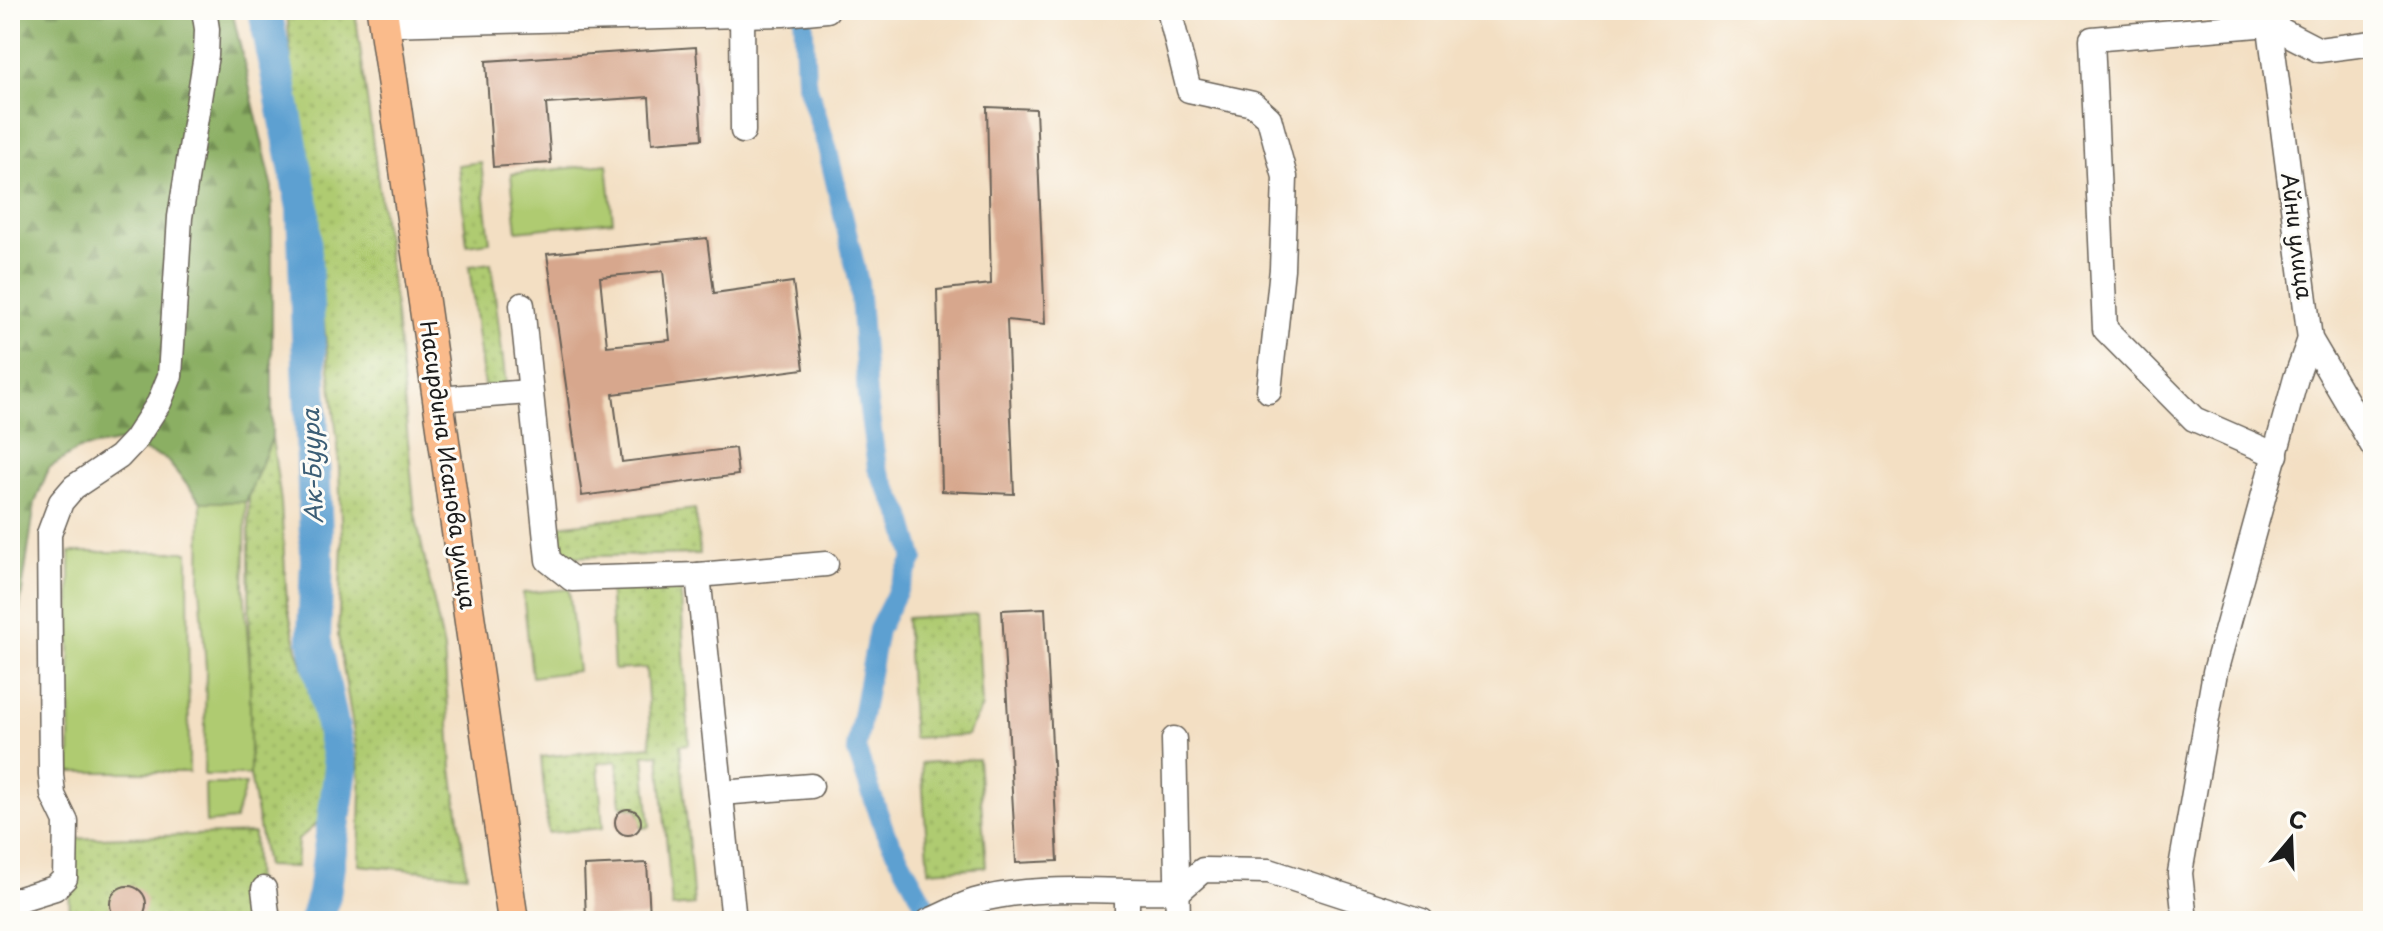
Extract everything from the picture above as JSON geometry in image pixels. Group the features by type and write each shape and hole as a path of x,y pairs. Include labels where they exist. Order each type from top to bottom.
{"main road":[{"name":"Насирдина Исанова улица","path":"383,17 513,921"}],"street":[{"path":"10,902 55,888 65,878 66,822 53,795 51,774 49,534 61,502 74,487 119,457 135,440 159,403 170,376 180,217 206,55 204,10"},
{"path":"1169,10 1189,90 1253,104 1269,118 1285,177 1282,269 1269,391"},
{"path":"383,17 783,14 824,11"},
{"path":"742,14 743,131"},
{"path":"2276,455 2194,419 2105,329 2092,39 2269,17 2319,50 2373,43"},
{"name":"Айни улица","path":"2269,17 2310,339 2373,446"},
{"path":"522,305 548,560 572,579 698,575 826,564"},
{"path":"2185,921 2180,873 2215,672 2296,378 2310,339"},
{"path":"438,399 529,392"},
{"path":"698,575 734,921"},
{"path":"1174,739 1178,921"},
{"path":"721,793 811,786"},
{"path":"929,921 974,901 1021,894 1179,891 1203,870 1269,871 1422,921"},
{"path":"264,889 268,921"},
{"path":"1127,892 1127,921"}],"green space":[{"path":"10,10 232,10 272,185 272,438 246,502 201,502 165,458 118,442 79,449 49,468 35,503 10,674"},
{"path":"287,10 355,10 396,315 415,514 444,649 452,769 467,875 359,865 361,792 358,758 338,636 342,544 338,446 314,237 298,151"},
{"path":"481,162 490,242 467,245 458,165"},
{"path":"607,164 613,221 517,231 511,174"},
{"path":"491,263 506,384 484,386 469,266"},
{"path":"272,438 281,502 287,603 297,649 330,747 326,815 298,840 296,867 266,866 250,775 249,494"},
{"path":"201,502 246,502 244,587 250,670 250,775 204,775 206,669 200,586"},
{"path":"695,509 700,554 553,557 549,527"},
{"path":"70,552 188,552 189,772 70,772"},
{"path":"680,578 689,744 680,745 694,905 672,907 659,754 644,755 650,827 641,828 638,809 621,806 617,761 598,763 603,828 548,833 541,757 651,746 646,668 614,670 609,582"},
{"path":"569,589 578,671 532,677 523,593"},
{"path":"977,614 982,707 967,735 913,738 906,618"},
{"path":"978,759 986,867 929,871 921,763"},
{"path":"205,784 246,784 235,820 206,823"},
{"path":"254,833 257,921 70,921 68,839"}],"building":[{"path":"696,47 702,139 652,143 649,97 546,104 551,163 493,167 486,61"},
{"path":"987,107 1036,109 1045,324 1007,320 1014,494 942,491 937,290 991,284"},
{"path":"707,238 714,293 793,282 804,369 613,394 622,462 735,448 738,475 582,496 547,254","holes":["663,271 670,340 607,346 600,277"]},
{"path":"1045,608 1058,861 1016,863 1002,610"},
{"path":"628,809 637,813 641,822 637,831 628,835 619,831 615,822 619,813"},
{"path":"647,863 650,916 586,919 584,866"},
{"path":"128,886 141,891 146,904 141,917 128,922 115,917 110,904 115,891"}],"waterway":[{"name":"Ак-Буура","path":"265,10 303,208 317,561 314,638 341,768 324,895 316,921"},
{"path":"803,10 806,81 827,147 859,283 867,395 877,468 902,516 914,558 878,630 856,749 885,832 934,921"}]}
